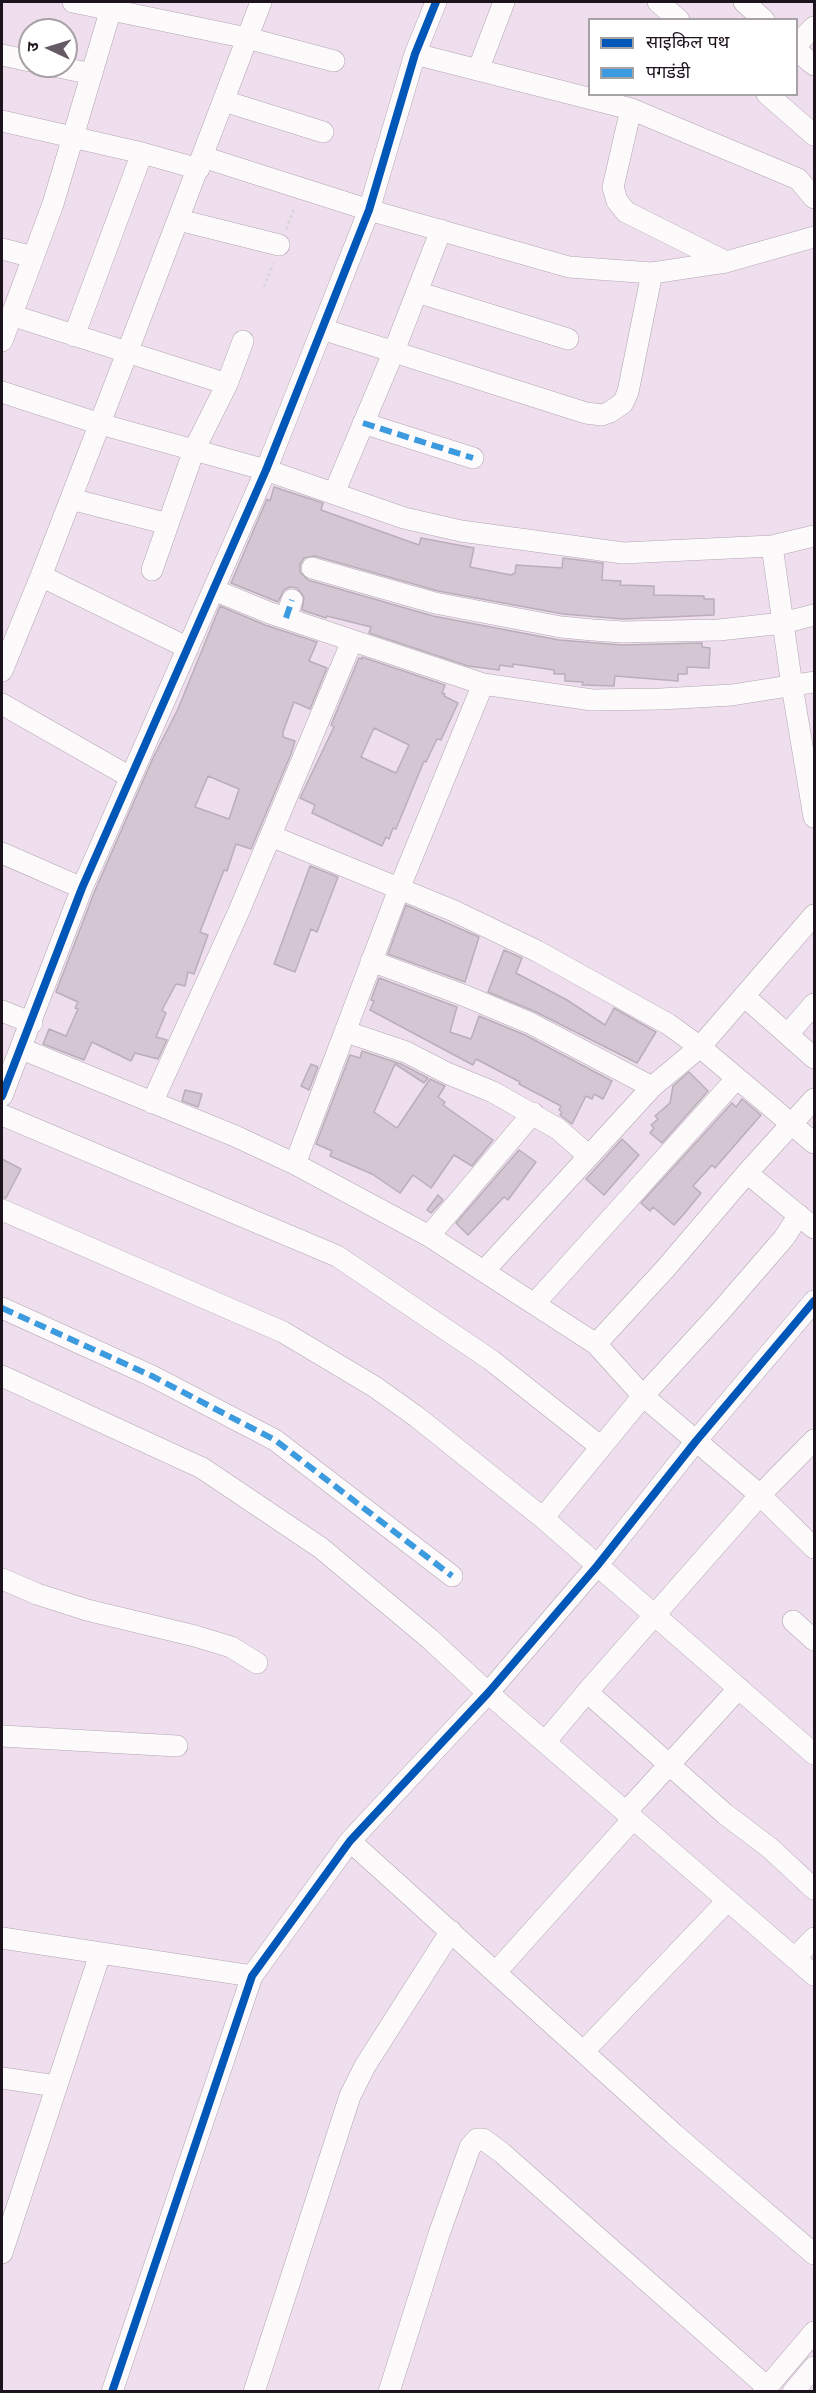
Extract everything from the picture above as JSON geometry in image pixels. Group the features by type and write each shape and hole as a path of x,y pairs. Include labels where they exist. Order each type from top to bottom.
{"street":[{"path":"73,2 112,5 334,61"},
{"path":"2,671 71,499 261,2"},
{"path":"2,1096 82,888 266,470 322,329 369,210 416,54 436,2"},
{"path":"478,70 504,2"},
{"path":"658,2 677,18"},
{"path":"744,2 762,18"},
{"path":"2,341 53,204 112,5"},
{"path":"798,43 814,27"},
{"path":"798,52 814,65"},
{"path":"416,54 631,109 798,179 814,198"},
{"path":"2,55 18,58"},
{"path":"78,71 92,74"},
{"path":"769,96 814,135"},
{"path":"224,101 323,132"},
{"path":"631,109 613,187 616,201 626,212 726,262"},
{"path":"2,121 142,153 201,163 569,267 652,273 726,262 814,237"},
{"path":"74,336 142,153"},
{"path":"179,220 279,245"},
{"path":"334,494 394,351 441,230"},
{"path":"2,249 33,257"},
{"path":"322,329 586,413 602,415 623,403 628,392 652,273"},
{"path":"417,292 568,339"},
{"path":"11,315 227,384"},
{"path":"152,570 194,450 227,384 243,341"},
{"path":"2,392 100,424 266,470 404,518 443,528 622,553 772,546 814,536"},
{"path":"363,423 473,458"},
{"path":"71,499 168,524"},
{"path":"772,546 814,817"},
{"path":"312,568 435,603 561,627 623,632 719,630 783,623 814,615"},
{"path":"41,576 188,648"},
{"path":"214,590 289,609 352,641 483,684 592,700 661,699 732,694 814,682"},
{"path":"152,1102 189,1024 271,836 352,641"},
{"path":"295,1164 347,1032 399,889 483,684"},
{"path":"2,704 130,777"},
{"path":"271,836 454,911 537,951 668,1024 700,1047 814,1143"},
{"path":"2,853 82,888"},
{"path":"484,1271 652,1087 700,1047 814,915"},
{"path":"371,961 463,994 530,1023 652,1087"},
{"path":"744,996 814,1058"},
{"path":"788,1034 814,1004"},
{"path":"2,1011 32,1023"},
{"path":"347,1032 406,1052 533,1113 558,1129 589,1156"},
{"path":"22,1049 235,1136 295,1164 371,1207 429,1236 535,1302 596,1344 643,1396 760,1495 813,1545"},
{"path":"535,1302 736,1078"},
{"path":"596,1344 814,1099"},
{"path":"429,1236 533,1113"},
{"path":"2,1115 337,1256 491,1360 601,1448"},
{"path":"543,1518 643,1396 783,1239 807,1222 747,1173"},
{"path":"2,1210 283,1332 375,1386 543,1518 814,1754"},
{"path":"112,2391 252,1976 350,1841 488,1693 597,1566 696,1441 814,1301"},
{"path":"2,1308 152,1377 275,1440 452,1576"},
{"path":"2,1376 202,1468 321,1548 430,1639 545,1743 814,1975"},
{"path":"545,1743 760,1495 814,1440"},
{"path":"2,1579 37,1594 87,1610 231,1647 257,1664"},
{"path":"793,1621 814,1640"},
{"path":"496,1972 629,1815 669,1764 739,1688"},
{"path":"587,1692 725,1814 770,1848 814,1889"},
{"path":"2,1736 177,1746"},
{"path":"350,1841 674,2134 814,2254"},
{"path":"584,2051 727,1901"},
{"path":"254,2391 350,2096 364,2066 451,1931"},
{"path":"2,1938 252,1976"},
{"path":"795,1958 814,1938"},
{"path":"2,2253 8,2211 56,2086 100,1954"},
{"path":"2,2078 56,2086"},
{"path":"389,2391 439,2234 470,2146 477,2139 483,2139 502,2153 765,2389 814,2332"},
{"path":"793,2391 814,2367"}],"building":[{"path":"274,487 323,503 321,510 419,545 421,538 474,548 470,567 511,575 515,573 516,565 562,568 563,558 603,563 602,580 621,581 620,585 654,586 654,595 704,596 704,599 714,599 714,615 623,619 563,614 438,591 315,556 304,558 300,564 300,572 308,580 433,616 559,640 622,645 702,643 702,647 710,648 709,668 687,667 687,674 678,674 678,681 615,676 614,686 582,685 583,682 565,681 565,674 554,674 554,670 513,664 513,667 500,665 499,670 468,666 369,633 371,627 327,616 326,618 302,610 304,597 297,588 290,587 284,590 278,602 231,583 267,499 270,501"},
{"path":"220,606 265,625 317,642 309,661 327,668 310,709 294,702 283,732 283,737 295,741 291,754 251,849 236,844 227,871 224,870 200,932 208,935 194,974 188,972 185,986 176,984 162,1010 166,1013 156,1037 167,1040 158,1059 135,1053 131,1061 92,1042 84,1060 43,1044 49,1029 66,1036 78,1009 75,1008 78,1002 56,992 94,893 153,758 178,709","holes":["208,776 239,789 229,819 195,807"]},
{"path":"362,657 445,685 442,693 445,694 444,696 458,703 441,740 437,739 426,762 424,761 396,829 393,828 389,839 386,837 382,846 312,813 315,805 300,798 334,727 331,725 359,658 362,659","holes":["374,728 409,745 396,773 361,757"]},
{"path":"310,866 338,877 317,932 311,929 295,972 274,964"},
{"path":"406,905 479,937 465,982 388,954"},
{"path":"504,950 522,958 516,973 567,1000 605,1025 614,1008 656,1032 637,1063 536,1012 488,992"},
{"path":"379,978 457,1007 450,1032 471,1039 479,1016 525,1035 612,1081 603,1099 594,1094 592,1099 586,1096 572,1124 560,1115 561,1106 519,1084 520,1082 476,1059 473,1065 370,1010"},
{"path":"362,1051 401,1064 428,1078 424,1083 395,1064 374,1112 397,1128 430,1079 445,1086 438,1097 445,1102 443,1105 493,1140 472,1166 454,1155 431,1188 413,1175 400,1193 372,1174 330,1156 332,1151 316,1144 350,1055 360,1058"},
{"path":"311,1064 318,1067 309,1090 301,1086"},
{"path":"689,1072 708,1091 662,1143 650,1133 654,1128 651,1125 658,1119 655,1116 670,1103 673,1086"},
{"path":"185,1090 202,1094 198,1107 182,1101"},
{"path":"742,1099 761,1115 715,1168 712,1165 693,1186 701,1193 674,1225 653,1207 650,1211 641,1203 732,1103 736,1107"},
{"path":"622,1139 639,1155 604,1195 586,1179"},
{"path":"519,1150 536,1162 508,1200 504,1197 468,1235 456,1223"},
{"path":"2,1159 21,1169 6,1198 2,1197"},
{"path":"438,1195 443,1200 431,1213 427,1210"}],"marked path":[{"path":"363,423 473,458"},
{"path":"286,618 292,600"},
{"path":"2,1308 152,1376 275,1440 452,1576"}],"cycle path":[{"path":"2,1096 82,888 266,470 322,329 369,210 415,54 436,2"},
{"path":"112,2392 252,1976 350,1841 488,1693 597,1566 696,1441 814,1301"}]}
